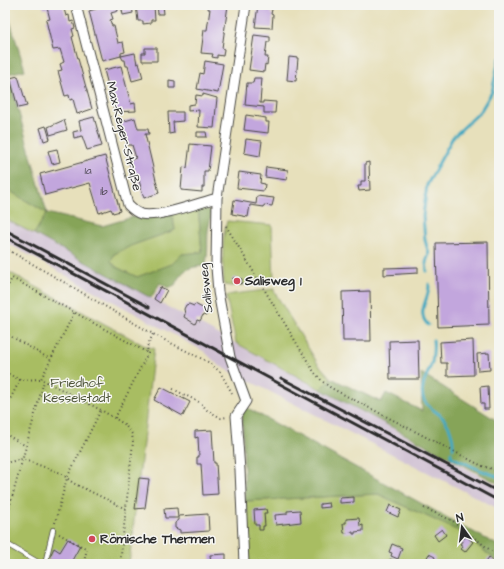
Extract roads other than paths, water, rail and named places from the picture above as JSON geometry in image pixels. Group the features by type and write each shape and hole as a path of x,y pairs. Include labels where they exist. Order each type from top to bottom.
{"street":[{"name":"Max-Reger-Straße","path":"76,5 128,205 134,211 142,214 153,215 217,198"},
{"name":"Salisweg","path":"244,564 236,416 246,401 230,357 218,292 216,268 217,198 246,5"}],"lane":[{"path":"45,564 53,530"},
{"path":"5,542 41,564"}],"waterway":[{"path":"427,271 426,262 429,254 425,240 423,216 427,185 453,137 480,112 492,92 499,59"},
{"path":"428,325 424,320 423,310 429,290 429,284"},
{"path":"433,340 432,362 423,386 422,395 427,405 440,415 448,426 452,434 453,448"},
{"path":"451,452 451,456 454,458 499,477"}],"railway":[{"path":"5,230 149,307"},
{"path":"5,237 499,501"},
{"path":"281,378 499,492"}],"place":[{"name":"Salisweg 1","path":"237,281"},
{"name":"Römische Thermen","path":"92,539"}],"park label":[{"name":"Friedhof Kesselstadt","path":"77,390"}]}
